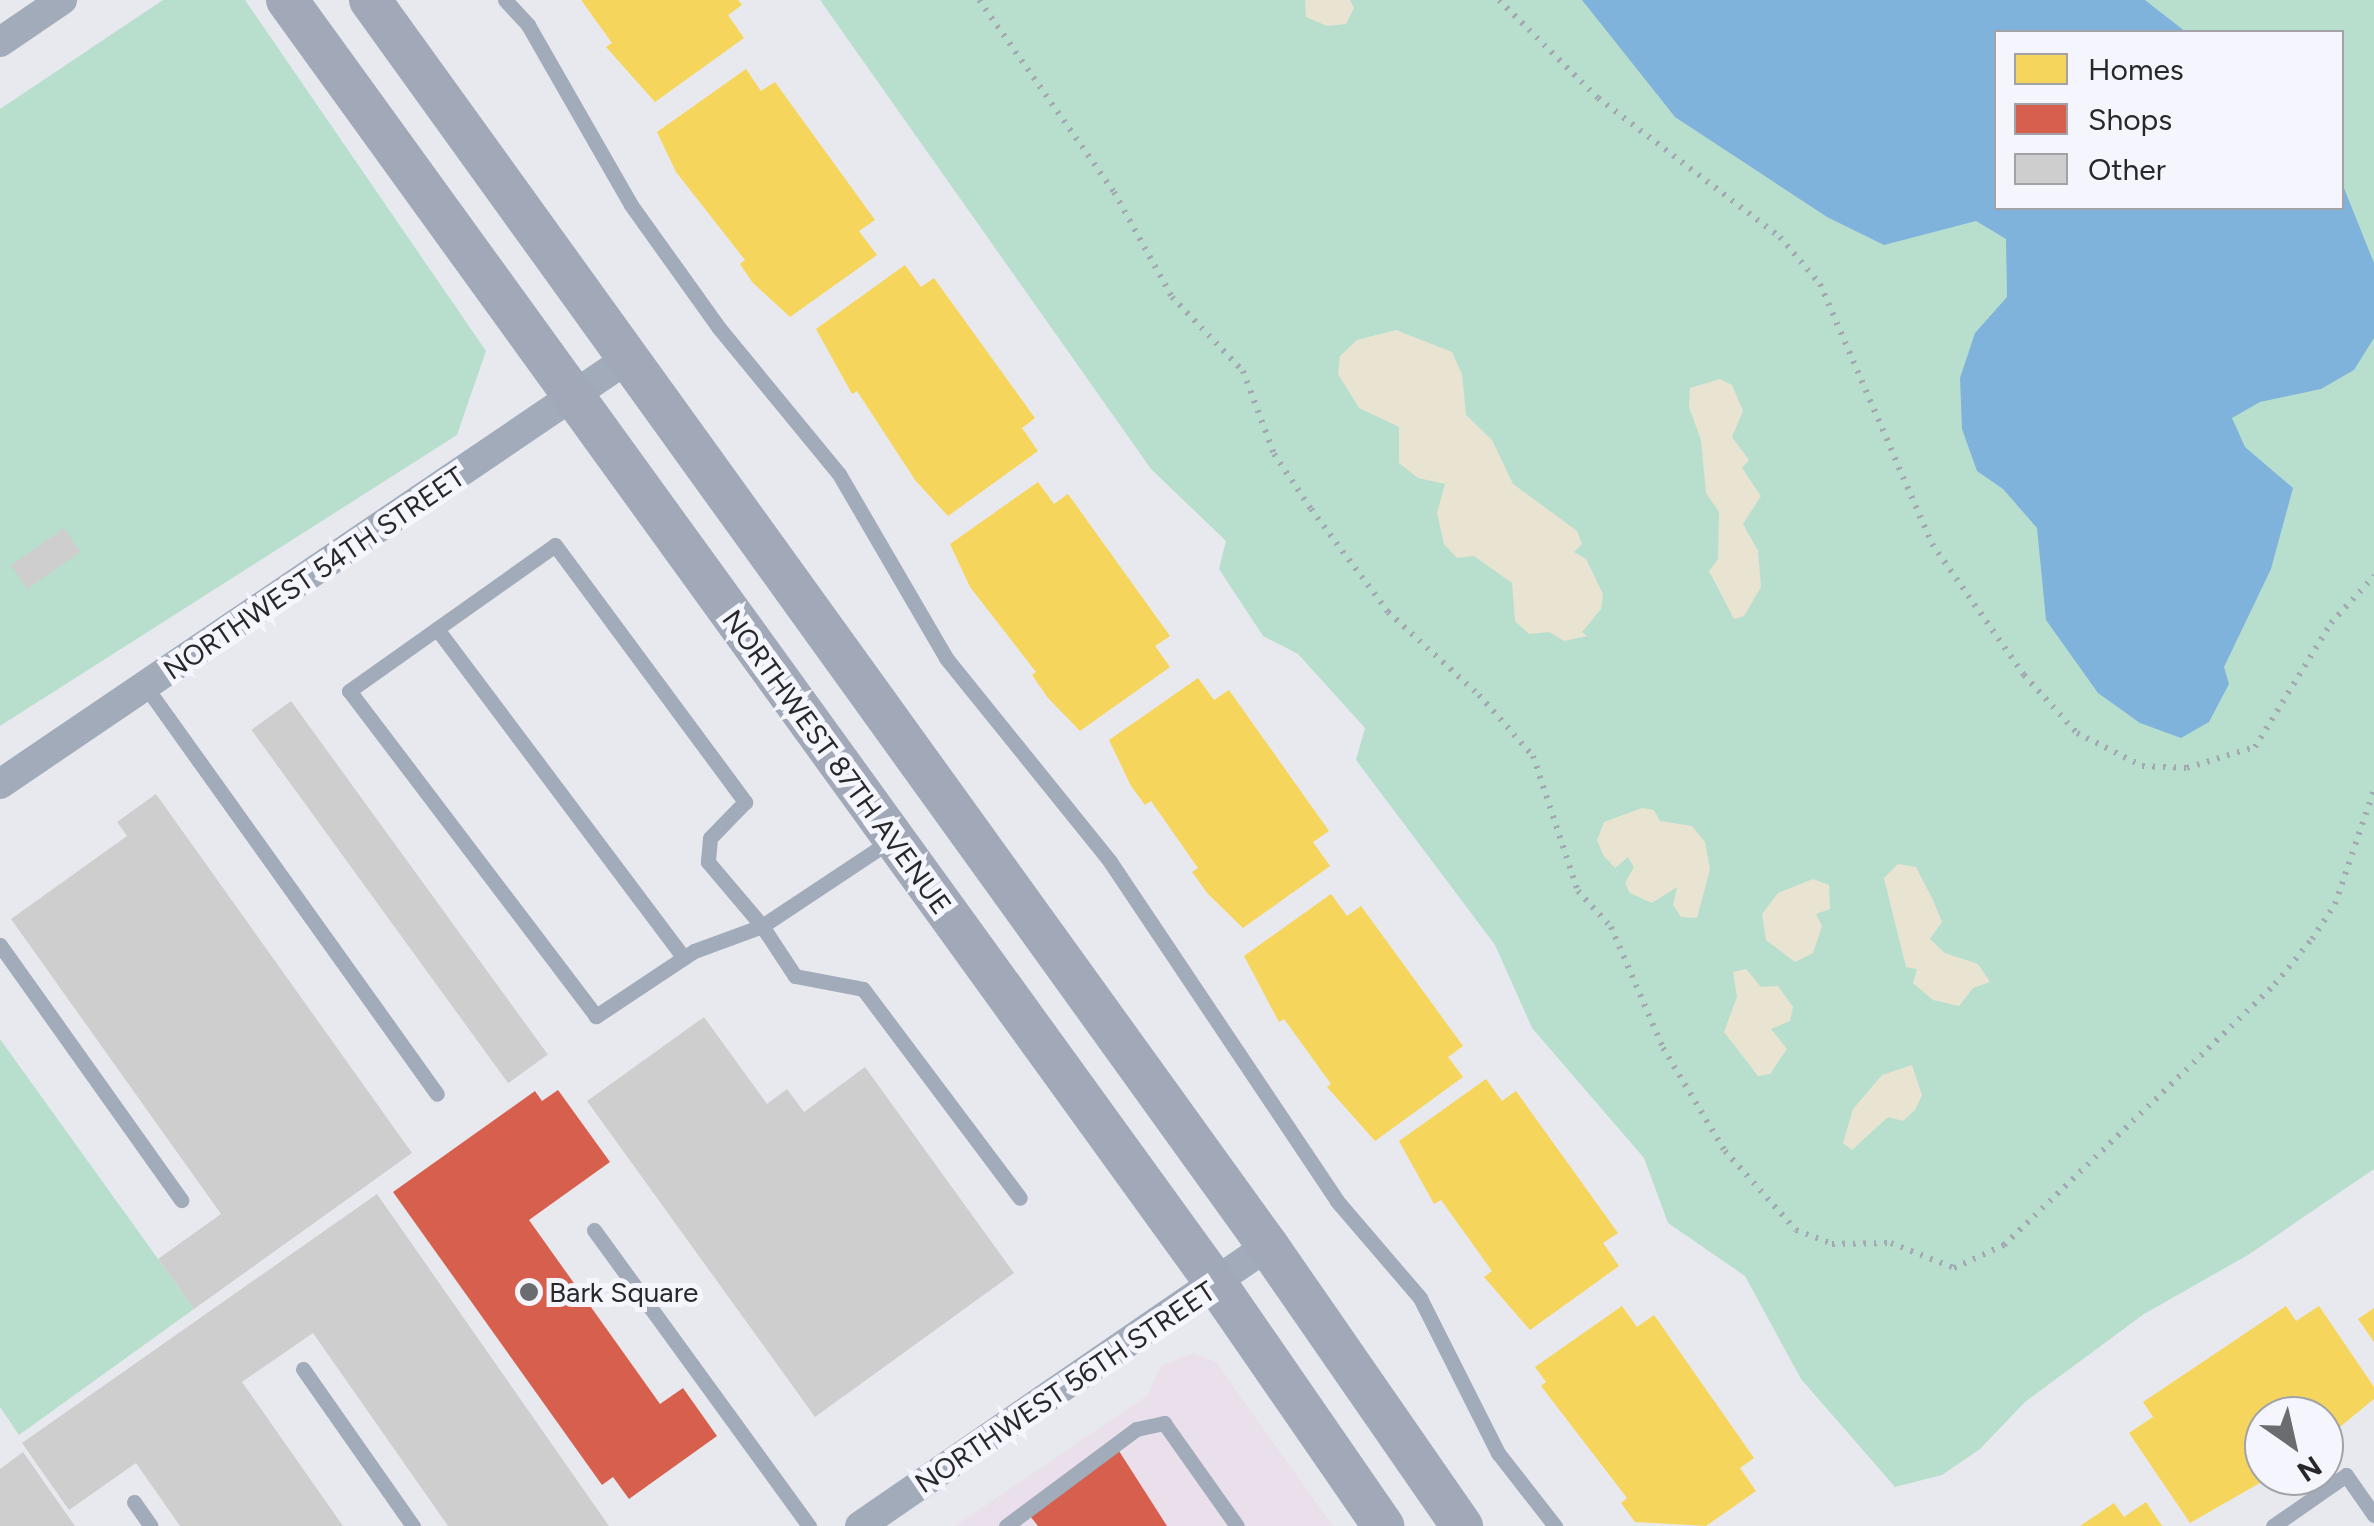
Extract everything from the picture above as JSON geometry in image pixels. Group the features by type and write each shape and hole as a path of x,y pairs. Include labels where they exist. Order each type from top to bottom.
{"main road":[{"name":"NORTHWEST 87TH AVENUE","path":"287,0 1217,1285 1383,1526"},
{"path":"370,0 1268,1246 1462,1526"}],"street":[{"path":"0,42 62,0"},
{"name":"NORTHWEST 54TH STREET","path":"0,784 628,359"},
{"name":"NORTHWEST 56TH STREET","path":"867,1524 1268,1246"}],"lane":[{"path":"505,0 528,25 631,205 719,328 839,474 946,658 1109,860 1338,1201 1420,1298 1498,1453 1556,1526"},
{"path":"893,839 762,926 684,958 596,1016 349,691 556,545 745,802 710,838 708,862 762,926 795,976 863,989 1020,1198"},
{"path":"437,629 684,958"},
{"path":"146,686 437,1094"},
{"path":"0,944 181,1200"},
{"path":"594,1230 808,1526"},
{"path":"303,1368 414,1526"},
{"path":"1006,1526 1136,1429 1164,1423 1237,1526"},
{"path":"2273,1526 2346,1474 2374,1515"},
{"path":"134,1502 151,1526"}],"path":[{"path":"979,0 1114,192 1172,298 1242,370 1274,454 1311,509 1388,612 1479,695 1533,756 1578,891 1611,927 1663,1048 1724,1151 1796,1230 1832,1244 1890,1243 1954,1268 2004,1245 2274,984 2312,939 2334,904 2374,790"},
{"path":"1499,0 1612,110 1780,237 1820,284 1932,544 2024,674 2077,733 2142,766 2187,768 2255,747 2331,623 2374,576"}],"shaded area":[{"path":"1193,1353 1216,1362 1333,1526 955,1526 1148,1395 1161,1366"}],"green space":[{"path":"163,0 245,0 486,351 457,435 0,726 0,109"},
{"path":"820,0 2374,0 2374,1169 2248,1255 2144,1314 2025,1402 1980,1449 1942,1475 1895,1487 1801,1379 1745,1276 1668,1223 1644,1158 1532,1028 1495,945 1356,760 1365,728 1298,654 1263,636 1219,569 1226,541 1151,469"},
{"path":"0,1039 194,1309 19,1435 0,1407"}],"sand":[{"path":"1305,0 1350,0 1354,8 1346,24 1327,26 1306,17"},
{"path":"1396,330 1452,352 1462,374 1466,415 1492,440 1513,484 1577,531 1582,544 1574,552 1586,559 1603,594 1601,609 1582,632 1587,636 1564,641 1549,632 1529,634 1515,621 1512,583 1474,556 1457,558 1444,544 1437,513 1445,484 1418,478 1399,463 1399,427 1359,408 1338,374 1340,356 1357,340"},
{"path":"1720,379 1732,385 1743,411 1732,437 1749,460 1742,468 1761,496 1743,524 1758,551 1761,587 1744,616 1734,619 1709,571 1718,559 1719,512 1706,493 1701,440 1689,407 1690,388"},
{"path":"1642,808 1654,810 1660,821 1692,826 1705,842 1710,869 1697,918 1681,917 1673,905 1677,887 1652,903 1630,893 1625,883 1634,867 1628,857 1615,868 1603,855 1597,840 1604,822"},
{"path":"1898,864 1916,867 1933,900 1942,922 1930,939 1945,953 1978,964 1990,982 1973,988 1959,1006 1933,1000 1913,983 1917,969 1906,967 1884,878"},
{"path":"1813,879 1829,885 1830,909 1816,914 1822,926 1813,953 1795,962 1766,940 1762,914 1778,893"},
{"path":"1746,969 1761,987 1778,986 1793,1007 1790,1021 1771,1029 1787,1049 1770,1074 1758,1076 1724,1032 1737,997 1733,972"},
{"path":"1912,1065 1922,1095 1915,1110 1903,1121 1888,1117 1852,1150 1843,1143 1853,1109 1882,1075"}],"water":[{"path":"1582,0 2145,0 2183,30 1994,30 1994,210 2344,210 2344,188 2374,263 2374,338 2354,370 2321,389 2260,402 2232,418 2245,447 2293,488 2271,569 2224,667 2229,684 2209,722 2181,738 2140,723 2098,693 2046,620 2037,528 2003,489 1977,471 1962,429 1960,378 1975,333 2007,297 2006,239 1976,221 1884,245 1827,217 1675,117"}],"building: Homes":[{"path":"581,0 738,0 742,5 728,15 744,38 655,102 606,47 612,43"},
{"path":"746,69 761,91 775,82 875,220 859,231 877,255 790,317 753,283 740,264 745,260 676,172 657,132"},
{"path":"905,265 921,287 934,278 1035,418 1022,428 1038,451 948,516 915,480 857,391 852,394 816,329"},
{"path":"1038,482 1054,504 1068,494 1170,636 1155,646 1170,667 1080,731 1048,698 1032,675 1036,672 970,587 950,544"},
{"path":"1198,678 1214,700 1229,690 1329,831 1313,842 1330,866 1243,928 1192,872 1198,868 1151,801 1145,805 1131,786 1109,740"},
{"path":"1331,894 1347,916 1361,906 1463,1046 1448,1057 1463,1077 1375,1141 1327,1087 1331,1084 1284,1019 1279,1022 1244,956"},
{"path":"1486,1079 1502,1101 1516,1091 1618,1233 1603,1243 1619,1266 1530,1330 1484,1277 1492,1271 1441,1200 1434,1204 1399,1141"},
{"path":"1622,1306 1637,1327 1654,1315 1754,1458 1740,1468 1756,1491 1706,1526 1635,1522 1621,1503 1627,1498 1541,1386 1546,1382 1535,1367"},
{"path":"2286,1306 2296,1321 2319,1306 2374,1387 2374,1399 2344,1424 2344,1396 2244,1396 2244,1492 2190,1523 2129,1433 2153,1417 2143,1402"},
{"path":"2374,1308 2374,1342 2358,1319"},
{"path":"2146,1502 2162,1526 2080,1526 2114,1503 2124,1517"}],"building: Shops":[{"path":"558,1090 610,1162 529,1220 660,1404 683,1388 717,1436 629,1499 613,1477 602,1485 393,1192 535,1091 542,1101"},
{"path":"1119,1451 1167,1526 1038,1526 1030,1516"}],"building: Other":[{"path":"64,528 81,552 27,589 11,565"},
{"path":"291,701 548,1055 508,1083 251,730"},
{"path":"156,794 412,1153 194,1309 158,1259 221,1214 11,919 127,836 117,822"},
{"path":"704,1017 767,1104 787,1089 804,1112 865,1067 1014,1273 815,1417 587,1101"},
{"path":"377,1194 609,1526 448,1526 313,1333 242,1382 343,1526 180,1526 136,1463 69,1510 22,1443"},
{"path":"23,1452 75,1526 0,1526 0,1469"}],"place":[{"name":"Bark Square","path":"529,1292"}]}
